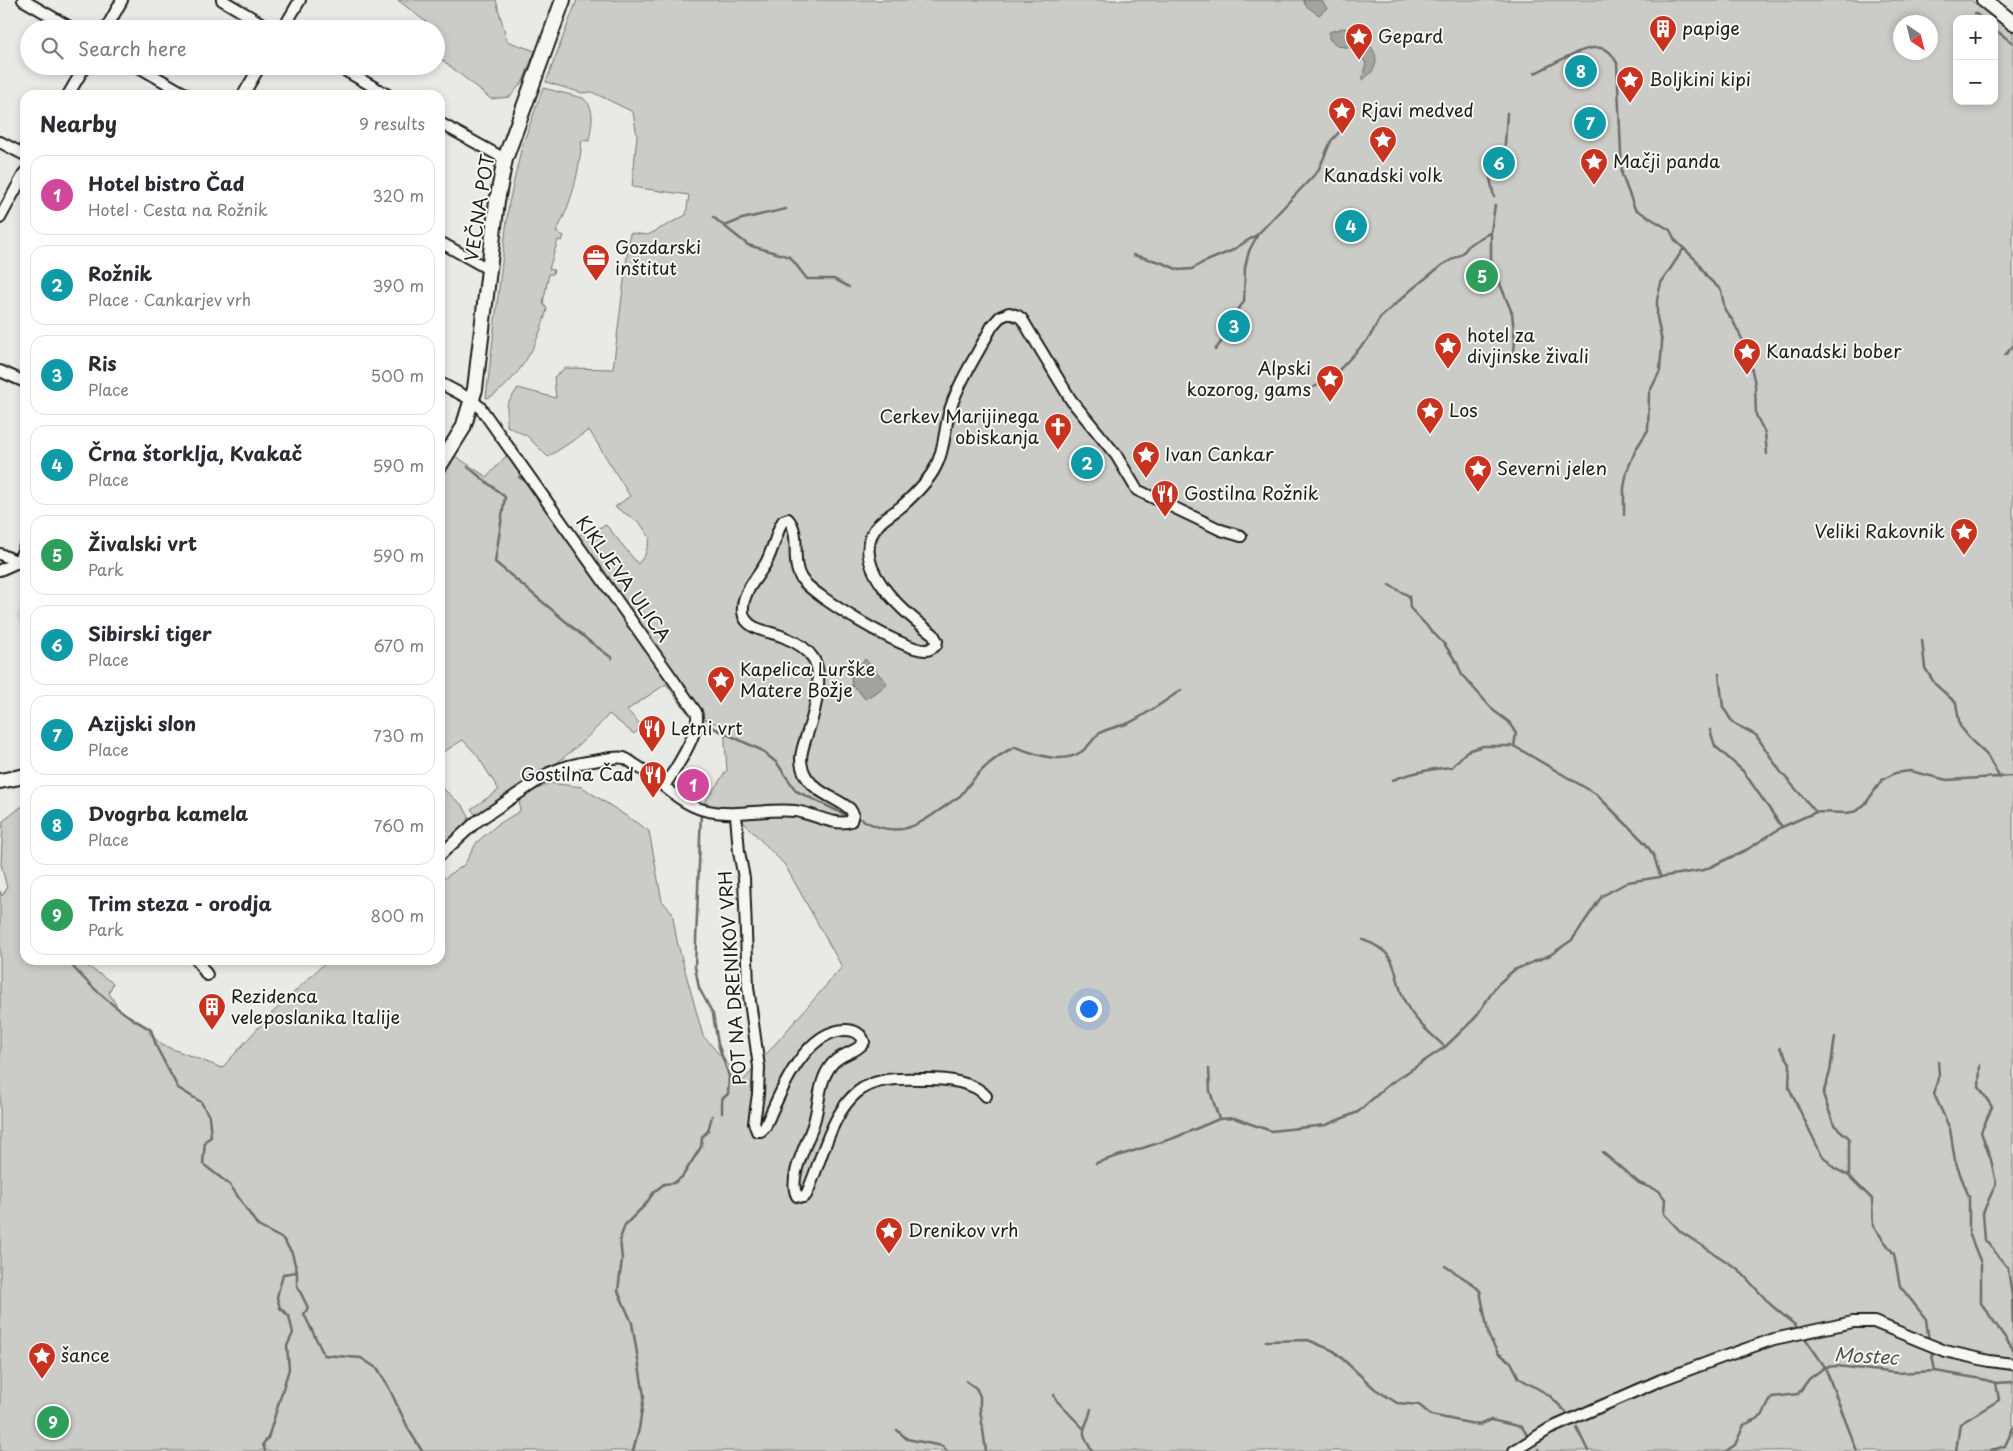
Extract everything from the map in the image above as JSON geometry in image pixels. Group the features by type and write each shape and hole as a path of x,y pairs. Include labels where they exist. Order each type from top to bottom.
{"main road":[{"name":"VEČNA POT","path":"445,457 462,428 475,389 499,189 505,159 563,0"},
{"path":"1984,0 2013,23"},
{"path":"0,781 20,777"}],"street":[{"path":"23,0 57,20"},
{"path":"111,20 122,0"},
{"path":"222,0 256,20"},
{"path":"288,20 300,0"},
{"path":"71,90 80,75"},
{"path":"153,75 178,90"},
{"path":"246,90 255,75"},
{"path":"353,75 379,90"},
{"path":"445,126 505,159"},
{"path":"0,142 20,152"},
{"path":"0,218 20,181"},
{"path":"445,245 490,270"},
{"path":"445,850 476,822 524,789 559,769 600,760 625,758 648,773 680,799 692,806 710,811 736,815 776,810 797,811 846,823 853,818 850,809 815,787 802,770 800,762 802,747 811,724 817,696 816,664 807,651 797,644 785,637 755,627 749,623 744,618 743,612 745,597 748,589 766,562 783,520 788,519 792,524 797,569 805,583 823,598 860,622 915,648 926,650 936,645 937,641 933,634 904,612 888,593 868,558 868,546 873,533 880,523 902,506 921,487 935,469 942,454 947,419 952,403 992,326 1000,317 1009,313 1022,319 1071,400 1116,455 1137,490 1221,530 1241,536"},
{"path":"0,371 20,380"},
{"path":"445,386 472,400"},
{"name":"KIKLJEVA ULICA","path":"472,400 480,407 544,496 696,712 698,720 695,729 682,757 664,786"},
{"path":"0,554 20,564"},
{"path":"0,570 20,564"},
{"name":"POT NA DRENIKOV VRH","path":"736,815 739,852 744,878 748,987 759,1067 755,1128 760,1132 766,1127 791,1074 808,1050 820,1038 835,1031 850,1030 861,1036 864,1042 859,1048 838,1058 823,1080 814,1122 799,1163 795,1186 798,1196 803,1197 806,1195 839,1115 855,1094 868,1085 892,1080 943,1080 970,1086 986,1096"},
{"path":"200,965 207,975"},
{"path":"1514,1451 1549,1428 1661,1380 1774,1339 1853,1322 1874,1322 1945,1351 1989,1361 2013,1364"}],"shaded area":[{"path":"398,0 496,0 507,41 535,51 523,81 510,97 491,99 445,62 445,20 423,20"},
{"path":"577,0 1971,0 1991,15 1953,15 1953,105 1998,105 1998,20 2013,31 2013,1451 0,1451 0,891 2,896 7,888 1,864 3,821 20,808 20,965 86,965 113,983 109,993 119,1010 150,1028 149,1033 162,1045 222,1068 268,1017 323,965 445,965 445,878 464,865 477,842 497,825 520,811 519,798 550,783 582,787 649,831 662,901 672,912 677,941 703,1036 743,1081 842,967 785,865 745,824 737,811 702,806 727,770 724,727 687,712 666,684 627,710 642,726 634,734 609,714 580,744 564,757 532,781 480,815 476,815 471,809 499,790 477,755 463,740 445,751 445,471 455,456 487,477 507,455 569,539 606,525 638,564 645,555 650,538 640,523 615,507 630,496 589,430 548,457 527,436 507,426 507,404 518,388 556,398 554,377 565,368 613,369 630,233 648,235 686,215 689,195 632,187 637,136 633,112 592,92 582,93 546,82"},
{"path":"1303,0 1321,0 1327,8 1319,15 1306,6"},
{"path":"1343,28 1351,30 1352,40 1363,38 1375,54 1376,64 1373,70 1362,80 1366,64 1357,49 1338,46 1329,39 1329,32"},
{"path":"543,88 583,98 587,102 592,112 589,141 582,140 574,188 556,232 564,236 562,241 558,240 549,269 554,270 553,274 549,274 543,303 547,309 536,342 519,370 503,388 486,398 509,203 522,146"},
{"path":"20,608 20,624 16,616"},
{"path":"865,659 887,683 886,686 865,699 852,686 851,676 858,674 859,666"},
{"path":"445,790 463,806 469,817 463,829 445,845"}],"waterway":[{"path":"1998,32 2013,43"},
{"path":"1535,73 1588,49 1604,49 1612,54 1617,63 1622,175 1635,209 1670,230 1675,240 1696,260 1708,278 1721,290 1725,310 1733,321 1747,349 1755,384 1756,415 1765,433 1767,454"},
{"path":"1494,197 1489,173 1504,159 1507,113"},
{"path":"1133,255 1160,262 1179,270 1192,269 1231,251 1258,234 1318,171 1331,141 1342,129"},
{"path":"1495,205 1491,232 1491,262 1512,313 1515,342 1513,357"},
{"path":"725,226 742,219 786,209"},
{"path":"713,217 748,245 790,257 807,279 834,279 849,287"},
{"path":"1314,387 1331,378 1369,338 1380,318 1411,290 1442,265 1462,254 1470,244 1491,232"},
{"path":"1215,350 1225,337 1233,315 1244,302 1245,267 1249,251 1257,236"},
{"path":"1624,515 1624,488 1627,471 1636,449 1648,430 1649,393 1660,371 1662,342 1657,317 1657,300 1661,283 1684,248"},
{"path":"2005,355 2013,346"},
{"path":"468,467 505,497 495,562 612,658"},
{"path":"519,477 527,482"},
{"path":"533,490 645,649"},
{"path":"1389,585 1409,596 1410,608 1445,645 1457,663 1462,675 1494,711 1509,722 1516,734 1514,746 1596,794 1646,844 1654,856 1660,876"},
{"path":"1922,640 1925,668 1935,684 1956,703 1960,726 1987,755 2000,778"},
{"path":"1719,674 1723,707 1733,723 1756,735 1780,771 1816,812"},
{"path":"861,819 876,826 889,829 913,826 960,796 986,766 1009,750 1015,747 1048,757 1065,758 1073,756 1084,750 1100,733 1129,723 1181,690"},
{"path":"701,722 761,750 777,763 796,791 846,815"},
{"path":"1710,730 1715,746 1743,771 1782,827"},
{"path":"1393,780 1422,771 1452,767 1467,751 1483,746 1514,746"},
{"path":"1096,1163 1174,1138 1219,1119 1234,1118 1271,1131 1326,1125 1358,1112 1387,1086 1445,1047 1475,1018 1497,985 1514,970 1550,955 1572,940 1602,896 1628,882 1704,870 1748,849 1782,827 1816,812 1847,813 1857,811 1866,803 1882,780 1895,773 1910,771 1947,780 2013,776"},
{"path":"701,812 695,967 699,988 713,1014 718,1044 729,1076 728,1094 722,1099 722,1113"},
{"path":"1363,940 1376,946 1390,958 1406,1004 1414,1016 1445,1047"},
{"path":"72,965 106,999 128,1016 151,1030 157,1048 178,1088 201,1102 209,1116 211,1137 205,1141 203,1164 230,1185 258,1226 283,1239 292,1253 297,1272 283,1274 277,1297 280,1308 289,1316 293,1333 287,1346 289,1369 268,1438 263,1444 265,1451"},
{"path":"1835,1037 1830,1072 1823,1094 1834,1125 1849,1138 1849,1176 1872,1199 1873,1226 1894,1254 1900,1286 1926,1319 1929,1342"},
{"path":"1780,1048 1790,1063 1789,1088 1821,1154 1834,1168 1849,1176"},
{"path":"1938,1062 1939,1074 1934,1094 1950,1129 1955,1161 1969,1197 1969,1233 1981,1263 1981,1303 2013,1349"},
{"path":"1980,1065 1979,1087 1992,1107 1981,1132 1991,1160 1996,1183 1983,1213 1985,1240 2008,1268 2012,1296 2013,1331"},
{"path":"1209,1069 1210,1091 1219,1119"},
{"path":"633,1451 639,1429 644,1396 632,1323 618,1291 622,1259 620,1239 625,1225 645,1205 654,1192 664,1184 674,1183 682,1177 701,1147 702,1137 708,1131 712,1116"},
{"path":"1602,1152 1639,1183 1659,1191 1665,1199 1664,1214 1681,1232 1738,1269 1771,1305 1795,1325 1799,1331"},
{"path":"1445,1266 1473,1284 1480,1291 1489,1337 1498,1353 1511,1362 1519,1378 1549,1395 1567,1413"},
{"path":"297,1273 297,1285 308,1308 304,1314 324,1355 361,1358 378,1369 409,1430 422,1451"},
{"path":"1803,1335 1825,1367 1857,1451"},
{"path":"1266,1341 1308,1340 1334,1351 1375,1389 1397,1403 1419,1405 1431,1415 1479,1425 1491,1420 1522,1427 1527,1435"},
{"path":"1931,1349 1935,1371"},
{"name":"Mostec","path":"1726,1451 1735,1445 1744,1425 1762,1416 1772,1397 1798,1394 1809,1379 1825,1367 1837,1366 1897,1373 1935,1371 1996,1383 2013,1382"},
{"path":"966,1381 976,1388 980,1396 986,1451"},
{"path":"1956,1451 1960,1424 1999,1400 1996,1383"},
{"path":"1054,1395 1056,1400 1083,1428"},
{"path":"1091,1409 1084,1433 1092,1451"},
{"path":"1577,1428 1588,1451"},
{"path":"1990,1451 2005,1446 2013,1428"},
{"path":"897,1430 907,1439 942,1446 947,1451"}],"place":[{"name":"papige","path":"1663,53"},
{"name":"Gepard","path":"1359,61"},
{"name":"Dvogrba kamela","path":"1581,71"},
{"name":"Boljkini kipi","path":"1630,104"},
{"name":"Azijski slon","path":"1590,123"},
{"name":"Rjavi medved","path":"1342,135"},
{"name":"Sibirski tiger","path":"1499,163"},
{"name":"Kanadski volk","path":"1383,164"},
{"name":"Mačji panda","path":"1594,186"},
{"name":"Črna štorklja, Kvakač","path":"1351,226"},
{"name":"Živalski vrt","path":"1482,276"},
{"name":"Gozdarski inštitut","path":"596,282"},
{"name":"Ris","path":"1234,326"},
{"name":"hotel za divjinske živali","path":"1448,370"},
{"name":"Kanadski bober","path":"1747,376"},
{"name":"Alpski kozorog, gams","path":"1330,403"},
{"name":"Los","path":"1430,435"},
{"name":"Cerkev Marijinega obiskanja","path":"1058,451"},
{"name":"Rožnik","path":"1087,463"},
{"name":"Ivan Cankar","path":"1146,479"},
{"name":"Severni jelen","path":"1478,493"},
{"name":"Gostilna Rožnik","path":"1165,518"},
{"name":"Veliki Rakovnik","path":"1964,556"},
{"name":"Kapelica Lurške Matere Božje","path":"721,704"},
{"name":"Letni vrt","path":"652,753"},
{"name":"Hotel bistro Čad","path":"693,785"},
{"name":"Gostilna Čad","path":"653,799"},
{"name":"Rezidenca veleposlanika Italije","path":"212,1031"},
{"name":"Drenikov vrh","path":"889,1255"},
{"name":"šance","path":"42,1380"},
{"name":"Trim steza - orodja","path":"53,1422"}]}
